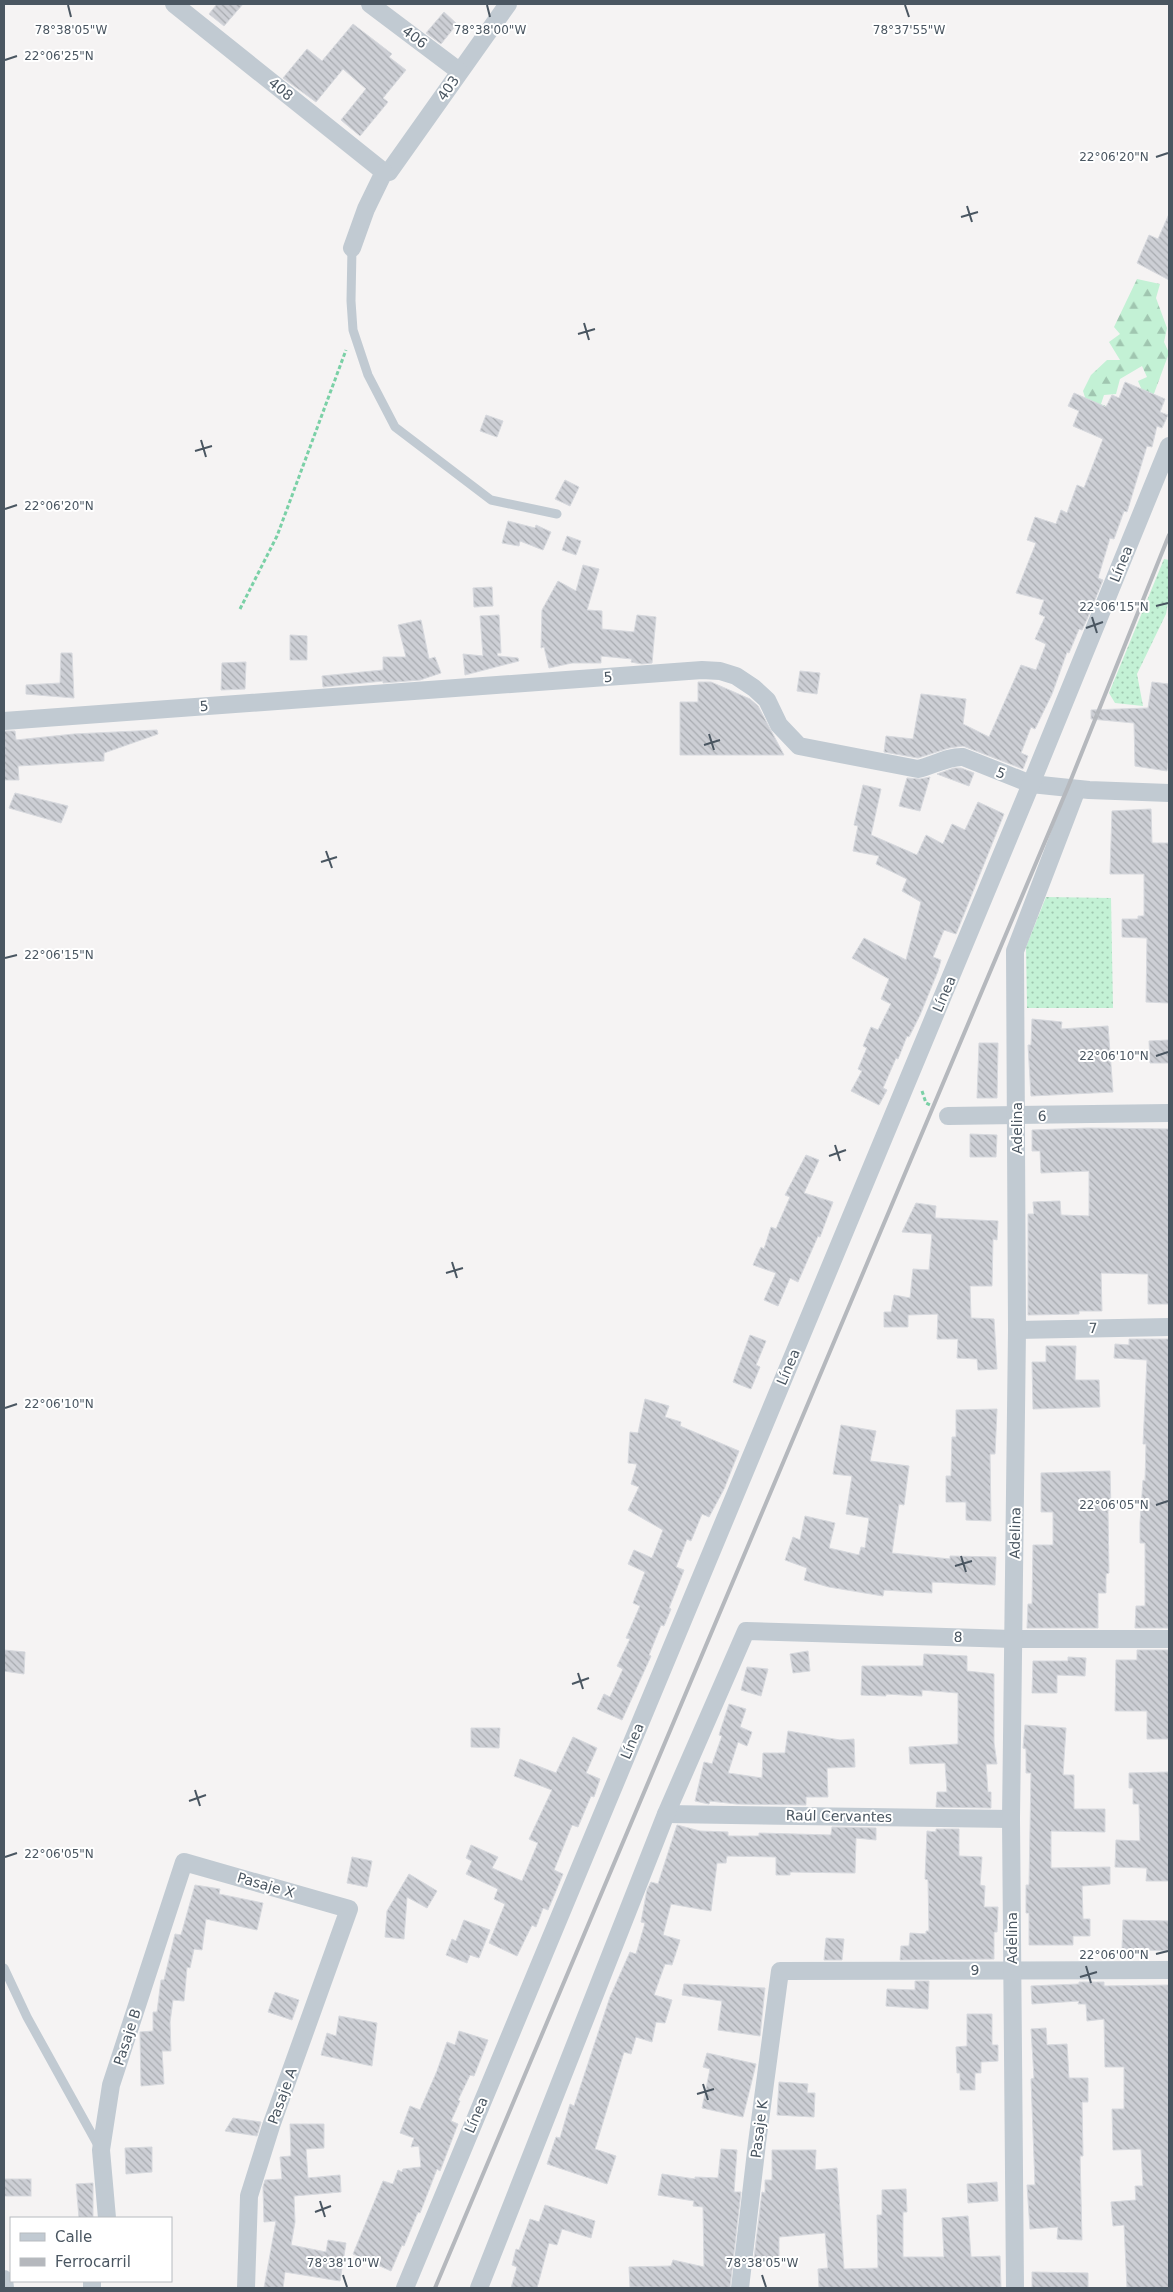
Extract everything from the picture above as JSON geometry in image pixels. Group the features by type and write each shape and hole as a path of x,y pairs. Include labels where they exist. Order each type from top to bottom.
{"street":[{"name":"408","path":"174,4 387,172"},
{"name":"406","path":"370,4 459,71"},
{"name":"403","path":"352,248 366,209 387,172 508,4"},
{"name":"Línea","path":"404,2288 1031,784 1169,446"},
{"name":"5","path":"4,721 702,670 720,671 736,676 754,688 767,700 779,725 799,746 918,769 936,765 956,756 963,757 1031,784 1076,789 1169,793"},
{"name":"Adelina","path":"1015,2288 1011,1819 1017,1330 1015,951 1076,789"},
{"name":"6","path":"948,1116 1169,1113"},
{"name":"7","path":"1017,1330 1169,1327"},
{"name":"8","path":"666,1814 746,1631 1013,1638 1169,1639"},
{"name":"Raúl Cervantes","path":"666,1814 1011,1819"},
{"path":"479,2288 666,1814"},
{"name":"Pasaje X","path":"184,1862 349,1909"},
{"name":"Pasaje B","path":"107,2217 101,2150 111,2085 184,1862"},
{"name":"Pasaje A","path":"246,2288 249,2196 271,2126 349,1909"},
{"name":"9","path":"780,1971 1169,1970"},
{"name":"Pasaje K","path":"740,2288 780,1971"},
{"path":"4,2279 5,2288"}],"lane":[{"path":"352,248 351,301 353,330 368,374 395,427 491,500 557,514"},
{"path":"4,1968 27,2017 101,2150"}],"path":[{"path":"240,608 277,536 330,388 353,330"},
{"path":"913,1067 926,1103 948,1116"}],"green space":[{"path":"1137,279 1160,284 1156,298 1167,328 1164,342 1169,353 1152,399 1144,395 1138,381 1147,377 1142,366 1120,379 1116,394 1104,395 1101,404 1131,417 1091,416 1083,391 1091,375 1107,360 1120,360 1109,342 1120,334 1114,327"},
{"path":"1164,559 1169,560 1169,598 1166,614 1137,674 1143,706 1115,703 1109,693"},
{"path":"1046,897 1111,898 1113,1008 1027,1008 1026,947"}],"building":[{"path":"217,4 243,4 224,26 209,14"},
{"path":"444,12 457,24 441,44 426,33"},
{"path":"353,24 392,54 389,57 406,70 383,98 388,102 360,136 341,120 366,89 343,69 316,102 283,78 307,49 322,61"},
{"path":"1169,214 1169,280 1137,263 1149,235 1158,239"},
{"path":"1125,382 1165,399 1160,412 1168,415 1162,428 1157,426 1152,447 1147,446 1127,512 1124,511 1114,539 1110,538 1098,578 1103,580 1088,617 1082,630 1079,629 1069,653 1067,652 1052,694 1035,729 1031,727 1021,753 1028,756 1023,769 963,746 949,748 918,758 884,752 886,736 913,739 921,694 966,699 963,724 989,737 1021,665 1036,670 1046,644 1035,639 1045,617 1039,614 1044,600 1016,593 1036,543 1027,540 1035,517 1056,524 1061,510 1067,513 1077,485 1084,488 1103,439 1073,426 1079,411 1068,406 1074,393 1106,407 1112,395 1119,398"},
{"path":"486,415 503,421 497,437 480,431"},
{"path":"565,480 579,487 570,506 555,499"},
{"path":"508,521 535,528 536,525 551,532 543,550 520,541 519,546 502,543"},
{"path":"567,536 581,541 576,555 562,550"},
{"path":"583,565 599,569 587,610 602,611 602,629 634,632 637,615 656,617 652,663 642,664 631,662 632,659 601,656 601,663 572,663 549,668 544,647 541,648 542,610 558,581 576,591"},
{"path":"492,587 493,606 474,607 473,588"},
{"path":"499,615 501,653 497,653 498,656 518,658 519,661 465,675 463,654 483,656 480,616"},
{"path":"421,620 429,659 435,657 441,673 420,680 383,683 383,681 323,687 322,676 383,670 383,657 406,657 398,625"},
{"path":"290,635 307,636 307,660 290,660"},
{"path":"61,653 72,653 74,698 26,694 26,685 60,683"},
{"path":"246,662 245,689 221,690 222,663"},
{"path":"800,671 820,673 817,694 797,691"},
{"path":"698,682 711,682 750,699 758,706 784,755 680,755 680,702 698,702"},
{"path":"1152,682 1169,684 1169,756 1167,771 1135,766 1134,723 1091,719 1091,710 1148,708"},
{"path":"157,730 158,734 104,753 104,761 18,766 19,780 4,780 4,731 15,731 16,740 74,734"},
{"path":"954,768 961,768 974,773 969,786 937,774"},
{"path":"930,777 920,811 899,806 907,778 920,779"},
{"path":"863,785 881,789 871,835 917,855 926,835 943,844 952,824 965,830 978,802 1004,814 956,934 944,930 933,957 941,960 938,971 920,1015 909,1037 907,1036 898,1059 896,1058 883,1088 887,1090 879,1105 851,1091 862,1071 858,1069 867,1048 863,1046 871,1027 878,1030 891,1004 881,999 889,979 852,958 864,938 906,960 921,902 902,891 907,879 876,864 879,856 853,851 858,826 854,825"},
{"path":"15,793 68,806 61,823 9,808"},
{"path":"1151,809 1152,843 1169,843 1169,1003 1146,1002 1147,938 1122,937 1122,919 1138,919 1138,916 1144,916 1144,874 1110,874 1112,811"},
{"path":"1032,1019 1062,1022 1061,1029 1108,1026 1113,1092 1031,1096 1028,1045 1031,1045"},
{"path":"1169,1040 1169,1063 1150,1063 1149,1041"},
{"path":"979,1043 998,1043 997,1098 977,1098"},
{"path":"1088,1128 1169,1129 1169,1304 1148,1304 1148,1274 1101,1273 1102,1311 1079,1311 1079,1314 1028,1315 1028,1214 1034,1214 1033,1202 1060,1201 1061,1215 1089,1216 1089,1171 1041,1173 1040,1151 1032,1151 1032,1130"},
{"path":"970,1134 997,1135 996,1157 970,1157"},
{"path":"806,1155 819,1160 804,1193 833,1202 820,1237 818,1236 798,1282 790,1278 778,1306 764,1300 776,1273 753,1265 761,1247 764,1249 771,1227 776,1229 790,1197 785,1195"},
{"path":"916,1203 936,1206 935,1218 998,1221 997,1240 993,1239 992,1286 970,1286 971,1318 994,1319 997,1369 978,1370 977,1359 957,1358 958,1339 937,1339 938,1314 908,1315 908,1327 884,1327 884,1312 891,1312 894,1295 910,1298 913,1269 929,1270 932,1234 902,1232"},
{"path":"750,1335 766,1341 756,1365 760,1367 751,1389 733,1382"},
{"path":"1129,1339 1169,1339 1169,1628 1135,1628 1136,1606 1145,1606 1145,1543 1140,1543 1140,1523 1143,1480 1145,1481 1146,1444 1143,1444 1147,1360 1114,1358 1115,1344 1129,1345"},
{"path":"1046,1346 1076,1346 1075,1380 1099,1380 1100,1407 1033,1409 1032,1362 1046,1362"},
{"path":"645,1399 669,1406 665,1417 681,1422 680,1426 739,1451 724,1489 709,1517 702,1514 691,1541 687,1539 676,1567 684,1570 669,1608 671,1609 664,1626 661,1625 649,1655 651,1656 622,1720 597,1709 604,1694 610,1697 623,1669 617,1666 630,1639 626,1638 640,1606 633,1603 645,1572 628,1564 634,1550 652,1558 663,1530 628,1510 639,1487 631,1484 637,1464 628,1463 630,1432 638,1433"},
{"path":"997,1409 995,1454 990,1454 991,1521 966,1520 966,1502 946,1502 946,1476 951,1476 952,1437 956,1437 956,1410"},
{"path":"841,1425 876,1431 870,1461 909,1466 904,1505 899,1504 892,1553 950,1559 950,1556 996,1557 995,1585 932,1582 932,1593 884,1590 883,1596 829,1587 804,1580 807,1568 785,1560 793,1537 800,1540 805,1516 835,1523 829,1548 859,1555 861,1547 865,1548 869,1518 846,1514 852,1476 833,1474"},
{"path":"1110,1471 1111,1510 1108,1510 1109,1573 1106,1574 1106,1593 1098,1593 1098,1628 1027,1628 1028,1604 1032,1604 1033,1545 1053,1545 1053,1512 1041,1512 1041,1473"},
{"path":"4,1650 25,1652 24,1674 4,1671"},
{"path":"1137,1650 1169,1650 1169,1739 1147,1739 1147,1711 1115,1711 1116,1660 1137,1660"},
{"path":"808,1651 810,1671 793,1673 790,1654"},
{"path":"924,1654 967,1656 967,1671 994,1674 994,1743 997,1764 986,1764 988,1792 991,1792 991,1808 936,1807 937,1792 947,1792 945,1763 910,1764 909,1747 958,1744 958,1693 922,1690 922,1696 861,1695 862,1666 923,1666"},
{"path":"1068,1657 1086,1658 1085,1676 1057,1675 1057,1693 1032,1693 1033,1661 1068,1661"},
{"path":"747,1667 768,1669 761,1696 741,1690"},
{"path":"729,1704 746,1709 740,1727 752,1732 747,1746 738,1742 728,1773 762,1778 763,1753 785,1753 788,1731 840,1740 854,1739 855,1767 827,1768 828,1797 806,1797 806,1805 737,1804 710,1801 709,1804 695,1801 704,1762 712,1764 722,1736 719,1735"},
{"path":"1025,1725 1066,1728 1063,1775 1074,1775 1074,1809 1105,1809 1105,1832 1051,1831 1051,1868 1110,1867 1110,1884 1082,1886 1083,1919 1090,1919 1090,1936 1073,1936 1073,1945 1029,1945 1029,1913 1026,1913 1026,1885 1029,1885 1031,1773 1026,1773 1026,1749 1023,1748"},
{"path":"471,1728 500,1728 499,1748 471,1747"},
{"path":"573,1737 597,1748 586,1773 600,1779 594,1797 591,1796 578,1827 572,1825 554,1870 563,1874 548,1910 543,1908 536,1927 532,1925 517,1956 489,1943 505,1904 494,1899 498,1889 466,1874 472,1861 466,1858 471,1845 498,1857 492,1868 522,1881 538,1843 529,1839 552,1790 514,1776 520,1759 556,1773"},
{"path":"1169,1772 1169,1881 1146,1881 1147,1868 1115,1867 1116,1840 1140,1841 1139,1804 1133,1804 1133,1788 1129,1788 1129,1773"},
{"path":"677,1825 700,1831 728,1832 728,1836 759,1836 759,1833 831,1835 832,1827 876,1828 876,1840 856,1838 855,1873 790,1872 790,1875 776,1875 776,1857 727,1856 726,1863 717,1863 711,1911 671,1904 663,1935 680,1940 672,1965 665,1964 654,1995 672,2000 665,2023 656,2022 652,2042 636,2037 631,2054 624,2052 595,2149 616,2156 607,2184 547,2164 556,2137 560,2138 570,2104 574,2106 610,1997 630,1952 636,1954 645,1923 641,1922 647,1890 651,1882 658,1884"},
{"path":"936,1829 959,1829 959,1856 982,1857 980,1885 985,1886 984,1907 998,1907 997,1932 994,1932 994,1959 900,1960 901,1946 909,1946 910,1933 926,1934 926,1931 929,1931 928,1880 925,1879 927,1831 936,1832"},
{"path":"352,1857 372,1861 367,1887 347,1883"},
{"path":"409,1874 437,1891 427,1908 407,1897 404,1939 385,1937 387,1911"},
{"path":"195,1885 220,1889 219,1894 263,1903 257,1930 206,1919 202,1950 194,1949 190,1968 187,1967 184,2001 173,2000 170,2022 171,2051 162,2051 164,2084 141,2086 140,2032 153,2031 153,2012 157,2012 161,1980 164,1980 175,1934 181,1935"},
{"path":"464,1920 490,1930 479,1958 470,1955 467,1963 446,1955 452,1939 456,1941"},
{"path":"1123,1920 1169,1921 1169,1951 1122,1949"},
{"path":"826,1938 844,1939 842,1960 824,1960"},
{"path":"915,1981 929,1981 928,2009 886,2006 887,1989 915,1990"},
{"path":"1079,1982 1104,1982 1104,1986 1169,1985 1169,2288 1127,2288 1124,2225 1113,2226 1111,2202 1136,2200 1135,2186 1143,2186 1141,2149 1113,2150 1112,2109 1124,2109 1124,2067 1105,2067 1104,2019 1087,2021 1086,2004 1078,2004 1079,2001 1032,2004 1031,1986 1079,1984"},
{"path":"684,1984 765,1988 760,2036 718,2030 722,2001 682,1995"},
{"path":"275,1992 299,2000 292,2020 268,2012"},
{"path":"967,2014 992,2014 992,2045 998,2045 998,2061 981,2062 981,2073 975,2073 975,2090 960,2090 960,2073 957,2073 956,2047 967,2046"},
{"path":"339,2016 377,2023 372,2066 321,2055 327,2033 336,2036"},
{"path":"1046,2028 1047,2045 1067,2044 1069,2078 1088,2078 1088,2102 1082,2102 1083,2156 1080,2156 1082,2240 1057,2239 1058,2227 1030,2229 1027,2185 1035,2185 1031,2079 1034,2078 1031,2029"},
{"path":"459,2031 488,2040 474,2076 470,2075 458,2100 460,2101 451,2121 458,2124 440,2171 437,2169 420,2213 418,2212 391,2271 353,2254 383,2181 393,2184 398,2170 402,2172 403,2169 421,2167 419,2146 411,2147 414,2138 400,2133 410,2106 420,2110 447,2042 455,2045"},
{"path":"707,2053 756,2064 743,2117 702,2108 710,2069 703,2067"},
{"path":"779,2082 808,2084 807,2093 815,2093 814,2117 777,2115"},
{"path":"233,2118 261,2122 257,2136 225,2131"},
{"path":"290,2124 324,2124 324,2148 306,2149 308,2178 340,2175 341,2192 294,2196 295,2222 291,2245 326,2252 328,2240 346,2243 340,2281 285,2272 283,2288 264,2288 276,2221 264,2222 263,2187 265,2180 282,2179 280,2157 291,2156"},
{"path":"152,2147 152,2172 126,2174 125,2148"},
{"path":"721,2149 737,2150 734,2192 741,2192 730,2288 630,2287 629,2267 671,2266 673,2260 704,2267 703,2207 693,2206 694,2201 658,2195 662,2174 695,2179 695,2177 718,2178"},
{"path":"772,2150 816,2150 815,2170 837,2168 844,2269 878,2268 877,2215 882,2215 882,2190 906,2189 907,2212 903,2212 903,2257 944,2257 942,2218 968,2216 971,2257 1000,2256 1001,2288 819,2288 818,2269 828,2268 825,2233 779,2237 779,2258 754,2258 762,2192 765,2193 765,2180 772,2180"},
{"path":"4,2179 31,2179 31,2196 4,2196"},
{"path":"997,2182 998,2201 968,2203 967,2184"},
{"path":"93,2183 93,2217 79,2217 76,2184"},
{"path":"545,2205 595,2221 591,2238 562,2229 557,2245 549,2243 537,2288 511,2288 517,2267 512,2265 516,2249 519,2250 530,2219 539,2222"},
{"path":"1032,2272 1088,2273 1088,2288 1032,2288"}],"railway":[{"path":"435,2288 1068,787 1169,535"}]}
